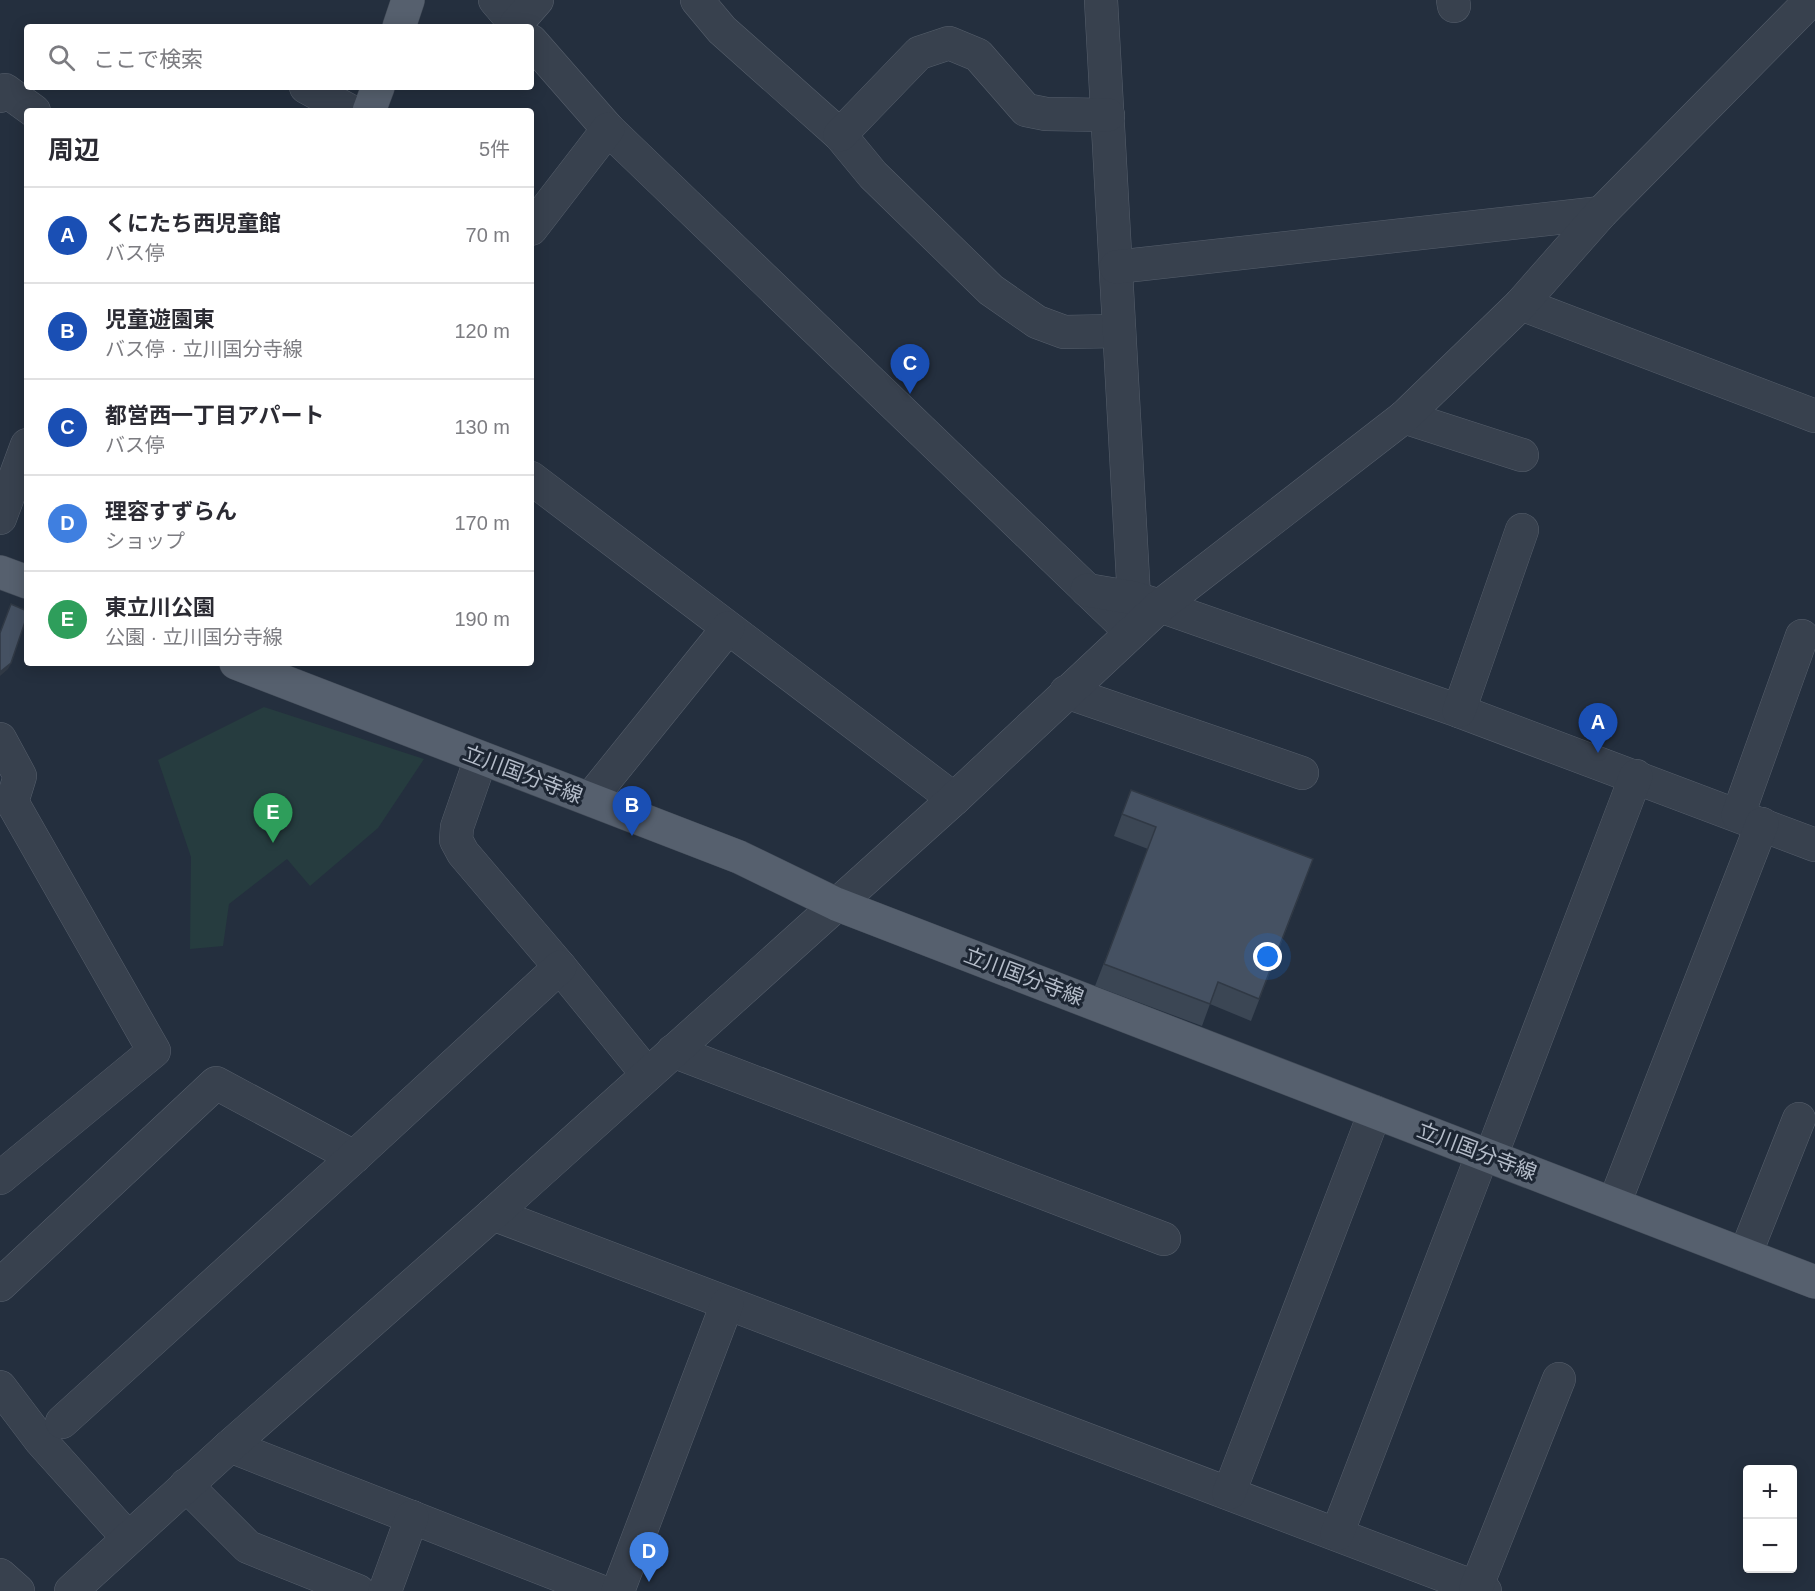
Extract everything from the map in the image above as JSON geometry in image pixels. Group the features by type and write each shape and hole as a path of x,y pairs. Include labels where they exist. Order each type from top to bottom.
{"main road":[{"path":"400,24 408,0"},
{"path":"370,108 377,90"},
{"path":"0,572 24,581"},
{"name":"立川国分寺線","path":"244,666 739,856 836,904 1815,1282"}],"street":[{"path":"495,0 516,24"},
{"path":"525,24 537,0"},
{"path":"698,0 722,30 840,135 873,175 992,290 1037,322 1064,332 1119,331"},
{"path":"1101,0 1119,331 1147,602"},
{"path":"71,1591 186,1485 493,1214 954,799 1131,632 1147,602 1404,417 1521,304 1602,213 1811,0"},
{"path":"840,135 919,53 949,43 978,55 1026,110 1046,114 1108,115"},
{"path":"534,45 608,129 1131,632"},
{"path":"0,96 5,90 30,108"},
{"path":"312,90 344,108"},
{"path":"534,225 608,129"},
{"path":"1116,267 1602,213"},
{"path":"1521,304 1815,416"},
{"path":"1404,417 1522,455"},
{"path":"0,518 24,453"},
{"path":"534,480 954,799"},
{"path":"1460,711 1522,530"},
{"path":"1087,590 1147,602 1460,711 1815,845"},
{"path":"590,799 728,628"},
{"path":"1614,1204 1750,820 1802,636"},
{"path":"1066,692 1302,773"},
{"path":"0,739 8,788 154,1051 0,1178"},
{"path":"481,758 457,827 456,840 463,853 647,1074"},
{"path":"1337,1534 1636,776"},
{"path":"62,1422 560,967"},
{"path":"673,1051 1164,1239"},
{"path":"0,1285 216,1083 354,1157"},
{"path":"1228,1493 1375,1112"},
{"path":"1745,1255 1798,1119"},
{"path":"493,1214 1480,1589 1559,1379"},
{"path":"618,1591 727,1304"},
{"path":"0,1387 41,1441 128,1538"},
{"path":"230,1446 600,1591"},
{"path":"186,1485 248,1547 358,1591"},
{"path":"385,1591 412,1517"},
{"path":"0,1575 18,1591"}],"green space":[{"path":"264,707 424,759 378,828 310,886 287,859 229,904 223,946 190,949 191,857 158,760"}],"building":[{"path":"11,604 24,610 24,625 11,663 0,672 0,633"},
{"path":"1131,790 1313,859 1259,999 1218,982 1210,1004 1104,964 1156,827 1122,814"}],"place":[{"name":"都営西一丁目アパート","path":"910,394"},
{"name":"くにたち西児童館","path":"1598,753"},
{"name":"児童遊園東","path":"632,836"},
{"name":"東立川公園","path":"273,843"},
{"name":"理容すずらん","path":"649,1582"}]}
